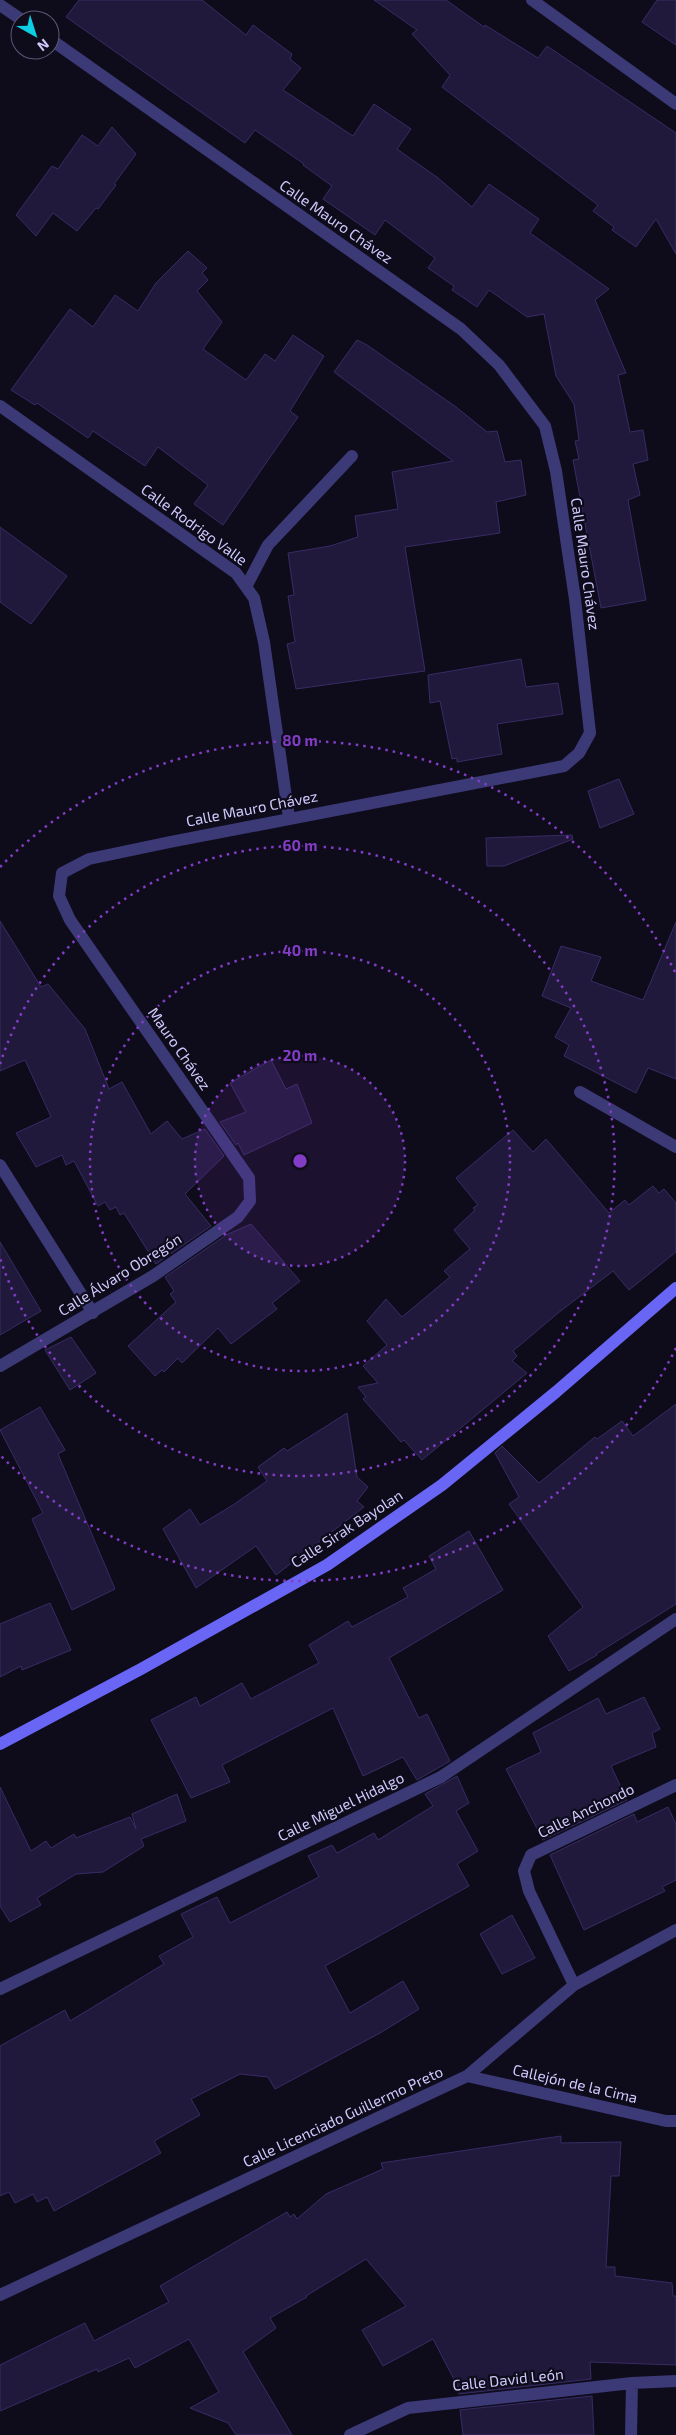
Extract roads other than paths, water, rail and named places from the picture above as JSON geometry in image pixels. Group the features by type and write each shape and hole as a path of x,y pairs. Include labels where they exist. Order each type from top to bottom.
{"main road":[{"name":"Calle Sirak Bayolan","path":"0,1744 141,1669 327,1564 442,1485 571,1380 676,1288"}],"street":[{"path":"532,0 676,104"},
{"name":"Calle Mauro Chávez","path":"60,46 461,329 499,365 545,426 556,471 575,600 590,733 579,753 564,766 289,818 89,859 62,873 59,896 70,920"},
{"name":"Calle Rodrigo Valle","path":"0,406 236,573 246,585 254,598 264,642 289,818"},
{"path":"246,585 268,545 352,456"},
{"name":"Mauro Chávez","path":"70,920 249,1178 250,1201"},
{"path":"580,1092 676,1147"},
{"path":"0,1165 93,1313"},
{"name":"Calle Álvaro Obregón","path":"0,1366 153,1276 238,1217 250,1201"},
{"name":"Calle Miguel Hidalgo","path":"0,1989 441,1777 676,1619"},
{"name":"Calle Anchondo","path":"574,1985 530,1892 524,1871 531,1855 676,1785"},
{"name":"Calle Licenciado Guillermo Preto","path":"0,2295 467,2076 574,1985 676,1930"},
{"name":"Callejón de la Cima","path":"467,2076 666,2121 676,2121"},
{"name":"Calle David León","path":"350,2435 408,2408 632,2383 676,2381"},
{"path":"632,2383 632,2435"}]}
